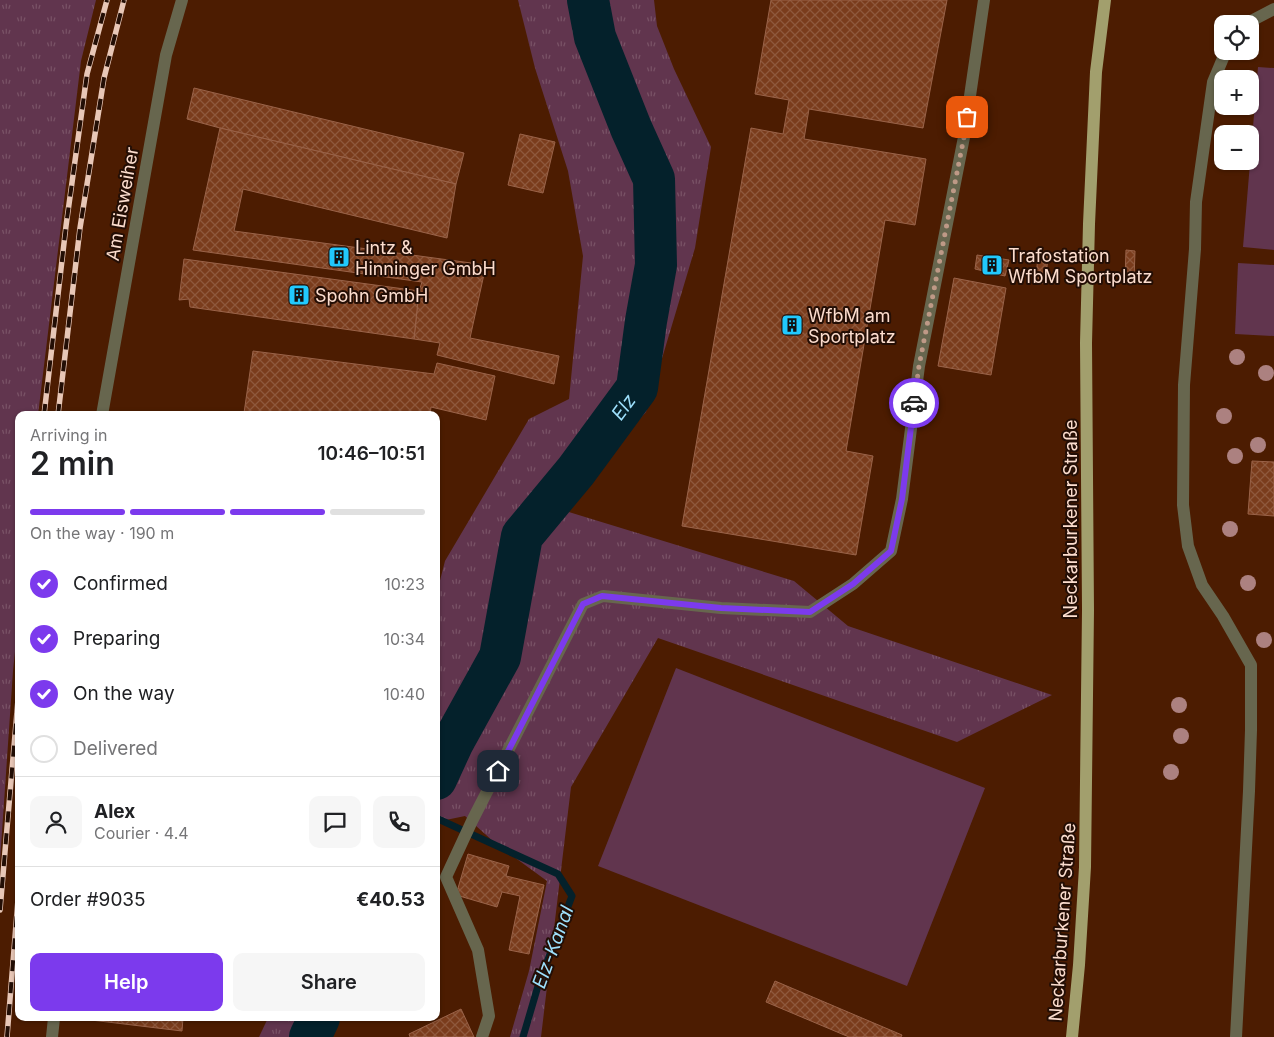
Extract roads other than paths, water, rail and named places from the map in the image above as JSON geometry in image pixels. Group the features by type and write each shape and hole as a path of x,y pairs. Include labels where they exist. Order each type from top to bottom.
{"main road":[{"name":"Neckarburkener Straße","path":"1072,1037 1079,966 1085,867 1088,639 1086,343 1089,224 1096,72 1105,0"}],"street":[{"name":"Am Eisweiher","path":"103,411 166,55 182,0"},
{"path":"482,1037 489,1016 478,950 446,877 472,821 583,604 602,596 721,608 810,612 853,584 891,551 902,499 919,366 964,137 984,0"},
{"path":"1259,17 1274,9"},
{"path":"1222,60 1213,82 1196,202 1195,249 1184,385 1183,505 1188,546 1202,584 1251,665 1249,791 1236,1037"},
{"path":"52,1037 54,1021"}],"waterway":[{"name":"Elz","path":"440,770 453,742 500,657 522,536 576,471 637,388 656,265 654,179 631,128 595,37 588,0"},
{"name":"Elz-Kanal","path":"440,820 558,874 572,896 538,986 523,1037"},
{"name":"Elz","path":"310,1037 318,1021"}],"railway":[{"path":"44,411 66,226 87,74 107,0"},
{"path":"58,411 80,228 104,78 124,0"},
{"path":"0,910 15,735"},
{"path":"7,1037 15,937"}],"place":[{"name":"Lintz & Hinninger GmbH","path":"339,257"},
{"name":"Trafostation WfbM Sportplatz","path":"992,265"},
{"name":"Spohn GmbH","path":"299,295"},
{"name":"WfbM am Sportplatz","path":"792,325"}]}
